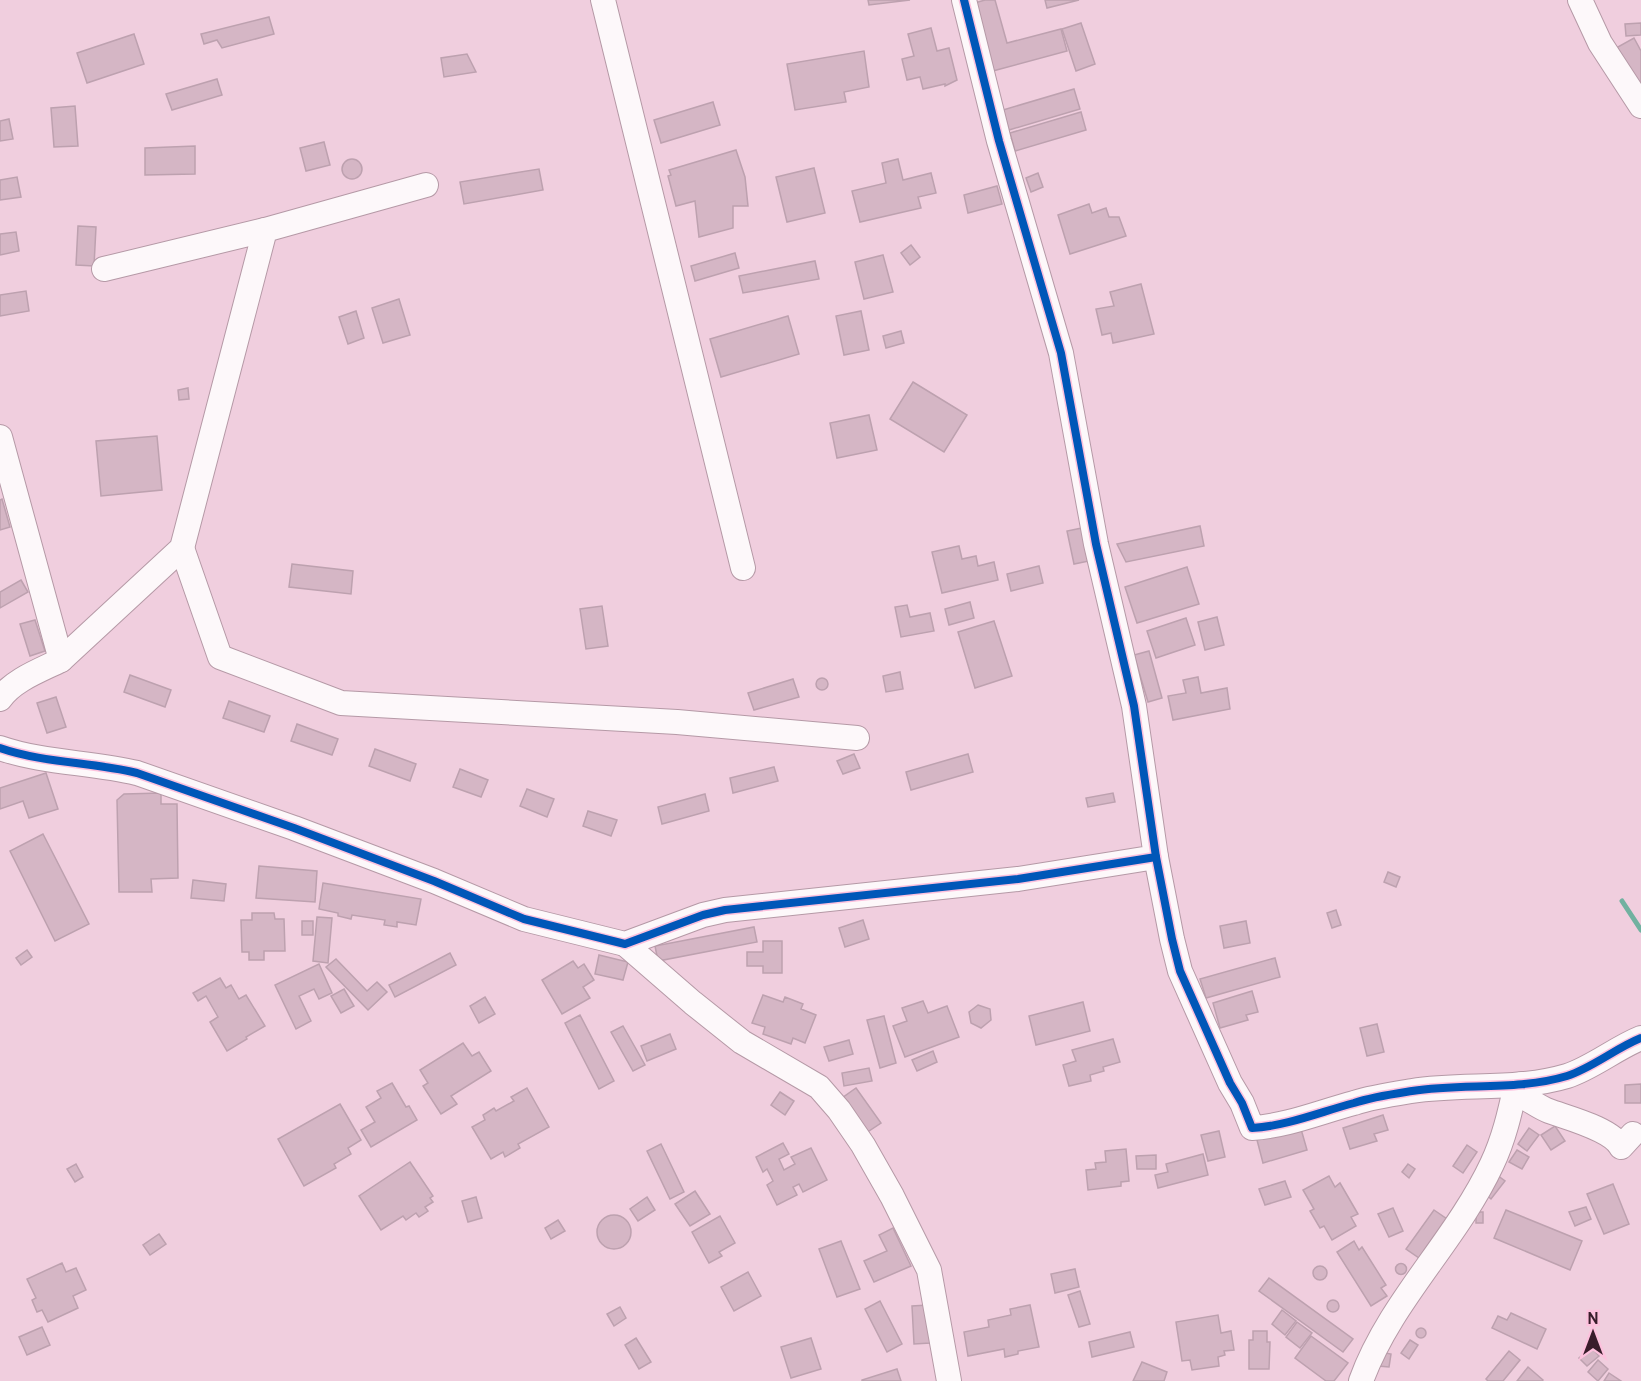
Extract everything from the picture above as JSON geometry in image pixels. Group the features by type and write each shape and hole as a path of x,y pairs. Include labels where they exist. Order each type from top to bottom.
{"street":[{"path":"603,0 743,568"},
{"path":"964,0 999,141 1061,353 1099,555 1134,706 1156,857 1180,971 1252,1128 1275,1127 1356,1102 1413,1091 1547,1081 1570,1075 1641,1038"},
{"path":"1580,0 1600,43 1641,106"},
{"path":"104,269 266,230 426,185"},
{"path":"0,699 24,679 62,660 182,548 266,230"},
{"path":"0,437 62,660"},
{"path":"182,548 220,657 341,703 677,722 857,738"},
{"path":"0,748 137,773 305,832 524,918 625,944 742,1042 819,1087 839,1110 892,1196 929,1270 949,1381"},
{"path":"625,944 703,915 726,910 1018,879 1156,857"},
{"path":"1519,1084 1527,1099 1546,1110 1574,1119 1617,1139 1621,1147 1633,1134"},
{"path":"1361,1381 1386,1328 1455,1227 1492,1165 1506,1131 1519,1084"}],"building":[{"path":"868,0 910,0 869,5"},
{"path":"995,0 1007,43 1061,29 1067,51 989,72 971,4"},
{"path":"1045,0 1079,0 1047,8"},
{"path":"269,17 274,34 222,48 217,40 204,44 201,34"},
{"path":"1081,23 1095,64 1076,71 1062,29"},
{"path":"1641,23 1641,35 1626,36 1625,24"},
{"path":"931,28 937,51 949,48 957,80 945,86 945,84 923,89 920,77 907,80 902,59 914,56 908,34"},
{"path":"134,34 144,64 87,83 77,53"},
{"path":"1634,38 1641,51 1641,91 1616,48"},
{"path":"864,51 869,87 844,92 846,102 795,110 787,64"},
{"path":"467,54 476,72 444,77 441,58"},
{"path":"217,79 222,95 172,110 166,94"},
{"path":"1074,89 1080,109 1009,130 1003,110"},
{"path":"713,102 720,125 661,143 654,120"},
{"path":"75,106 78,146 54,147 51,108"},
{"path":"1081,112 1086,130 1015,151 1010,133"},
{"path":"9,119 13,139 0,141 0,121"},
{"path":"324,142 330,165 306,171 300,148"},
{"path":"195,146 195,174 145,175 145,148"},
{"path":"736,150 745,177 748,206 733,206 733,228 699,237 695,201 676,206 668,176 671,175 669,170"},
{"path":"352,159 359,162 362,169 359,176 352,179 345,176 342,169 345,162"},
{"path":"898,159 903,180 931,173 936,193 918,197 921,208 860,222 852,191 886,183 882,163"},
{"path":"814,168 825,213 787,222 776,177"},
{"path":"539,169 543,190 464,204 460,182"},
{"path":"1038,173 1043,187 1031,192 1026,178"},
{"path":"17,177 21,197 0,200 0,180"},
{"path":"997,186 1002,204 968,213 964,195"},
{"path":"1089,204 1092,213 1106,208 1109,217 1119,217 1126,236 1070,254 1058,215"},
{"path":"78,226 96,227 94,266 76,265"},
{"path":"16,232 19,251 0,255 0,234"},
{"path":"911,245 920,257 910,265 901,253"},
{"path":"735,253 739,268 695,281 691,266"},
{"path":"883,255 893,292 864,299 855,262"},
{"path":"815,261 819,279 743,293 739,276"},
{"path":"1141,284 1154,334 1113,343 1111,333 1102,335 1096,309 1114,306 1110,292"},
{"path":"26,291 29,311 0,316 0,295"},
{"path":"399,299 410,335 383,343 372,308"},
{"path":"356,311 364,338 348,344 339,317"},
{"path":"861,311 869,350 844,355 836,316"},
{"path":"788,316 799,354 721,377 710,339"},
{"path":"901,331 904,343 886,348 883,336"},
{"path":"913,382 967,415 944,452 890,419"},
{"path":"188,388 189,399 179,400 178,390"},
{"path":"869,415 877,450 837,458 830,423"},
{"path":"157,436 162,490 101,496 96,441"},
{"path":"2,499 10,527 0,530 0,500"},
{"path":"1200,526 1204,546 1126,562 1117,544"},
{"path":"1082,528 1089,561 1074,564 1067,531"},
{"path":"959,546 962,559 976,556 978,566 994,562 998,580 942,593 932,552"},
{"path":"292,564 353,571 351,594 289,587"},
{"path":"1039,566 1043,583 1011,591 1007,574"},
{"path":"1187,567 1199,604 1137,623 1125,587"},
{"path":"21,580 28,592 0,608 0,592"},
{"path":"970,602 974,618 949,625 945,609"},
{"path":"907,605 910,617 930,613 934,631 901,637 895,607"},
{"path":"602,606 608,646 586,649 580,609"},
{"path":"1217,617 1224,645 1205,650 1198,622"},
{"path":"1186,618 1195,645 1156,658 1147,631"},
{"path":"35,620 45,651 30,656 20,624"},
{"path":"994,621 1012,676 975,688 958,632"},
{"path":"1149,651 1162,698 1148,702 1134,655"},
{"path":"900,672 903,689 886,692 883,676"},
{"path":"130,675 171,690 165,707 124,692"},
{"path":"1198,677 1201,693 1227,688 1230,709 1173,720 1168,696 1186,693 1183,680"},
{"path":"824,678 828,684 824,690 820,690 816,682"},
{"path":"793,679 799,697 754,710 748,693"},
{"path":"56,697 66,727 47,733 37,703"},
{"path":"229,701 270,716 264,732 223,718"},
{"path":"297,724 338,739 332,755 291,741"},
{"path":"375,749 416,764 410,781 369,766"},
{"path":"854,754 860,768 843,774 837,761"},
{"path":"968,754 973,772 911,790 906,772"},
{"path":"774,767 778,781 733,793 730,778"},
{"path":"460,769 488,780 481,797 453,787"},
{"path":"46,773 58,809 29,818 23,801 0,809 0,788"},
{"path":"527,789 554,799 547,817 520,806"},
{"path":"161,793 161,804 177,804 178,878 151,879 152,892 119,892 117,800 124,794"},
{"path":"1113,793 1115,802 1088,807 1086,798"},
{"path":"705,794 709,811 662,824 658,807"},
{"path":"588,811 617,820 611,836 583,826"},
{"path":"43,834 89,924 55,941 10,851"},
{"path":"259,866 317,871 315,902 256,898"},
{"path":"1388,872 1400,877 1396,887 1384,882"},
{"path":"193,880 226,884 224,901 191,898"},
{"path":"323,883 421,899 416,925 397,922 397,927 384,925 385,920 352,915 351,919 338,916 338,913 319,909"},
{"path":"1336,910 1341,925 1332,928 1327,913"},
{"path":"252,913 274,913 275,919 284,919 285,951 264,951 264,960 249,960 249,952 242,952 241,920 252,920"},
{"path":"317,917 332,918 328,963 313,961"},
{"path":"863,920 869,939 845,947 839,928"},
{"path":"302,921 313,921 313,935 302,935"},
{"path":"1246,921 1250,943 1224,948 1220,926"},
{"path":"754,927 757,942 658,961 655,946"},
{"path":"763,941 782,941 782,973 763,973 763,966 747,966 747,952 763,952"},
{"path":"27,950 32,957 21,965 16,958"},
{"path":"450,953 456,965 395,997 389,985"},
{"path":"599,955 628,962 623,980 595,974"},
{"path":"1275,958 1280,977 1206,998 1200,979"},
{"path":"336,959 367,991 377,982 387,992 368,1010 326,967"},
{"path":"573,961 578,968 584,964 594,980 583,987 590,998 562,1014 542,980"},
{"path":"319,964 332,993 319,999 314,989 299,996 311,1021 296,1029 275,985"},
{"path":"220,978 226,988 231,985 239,999 246,995 265,1026 227,1051 210,1022 218,1017 206,996 198,1001 193,993"},
{"path":"344,989 354,1006 341,1013 331,996"},
{"path":"1252,991 1258,1012 1246,1015 1248,1020 1220,1028 1213,1003"},
{"path":"763,995 783,1002 785,997 803,1004 801,1009 816,1015 805,1043 793,1038 791,1044 763,1034 765,1027 752,1023"},
{"path":"485,997 495,1014 479,1023 470,1006"},
{"path":"923,1001 928,1013 947,1006 959,1037 905,1057 893,1026 907,1021 902,1008"},
{"path":"1083,1002 1090,1031 1036,1045 1029,1016"},
{"path":"978,1005 990,1009 991,1020 981,1028 971,1023 969,1012"},
{"path":"580,1015 614,1081 599,1089 565,1023"},
{"path":"884,1016 896,1063 880,1068 867,1020"},
{"path":"1377,1024 1384,1052 1367,1056 1360,1028"},
{"path":"623,1026 645,1065 633,1071 611,1032"},
{"path":"670,1034 676,1049 647,1061 641,1046"},
{"path":"1113,1039 1120,1062 1103,1067 1104,1071 1090,1075 1091,1081 1069,1086 1063,1065 1076,1061 1072,1050"},
{"path":"849,1040 853,1054 829,1061 824,1047"},
{"path":"463,1043 472,1056 479,1052 491,1071 451,1096 457,1104 441,1114 423,1086 428,1083 420,1070"},
{"path":"933,1051 937,1062 917,1071 912,1060"},
{"path":"869,1068 872,1081 844,1086 842,1073"},
{"path":"392,1083 406,1107 409,1106 417,1120 371,1147 361,1130 375,1122 366,1107 381,1098 377,1091"},
{"path":"1641,1084 1641,1103 1625,1103 1625,1085"},
{"path":"527,1088 549,1127 518,1144 520,1148 505,1157 503,1152 491,1159 472,1127 485,1120 483,1115 494,1108 496,1111 514,1101 511,1097"},
{"path":"856,1088 881,1123 866,1133 842,1098"},
{"path":"780,1092 794,1101 785,1115 771,1105"},
{"path":"340,1104 361,1140 348,1148 351,1154 334,1164 336,1168 304,1186 278,1139"},
{"path":"1383,1115 1388,1130 1374,1134 1377,1141 1350,1149 1343,1128"},
{"path":"1555,1126 1565,1141 1551,1150 1541,1135"},
{"path":"1529,1128 1539,1135 1527,1151 1518,1144"},
{"path":"1301,1129 1307,1150 1263,1163 1256,1136"},
{"path":"1219,1131 1225,1157 1208,1161 1201,1135"},
{"path":"783,1143 789,1154 779,1159 784,1170 795,1164 791,1157 811,1148 827,1180 803,1192 799,1184 793,1187 797,1195 777,1205 767,1185 773,1181 767,1169 763,1172 756,1157"},
{"path":"661,1144 684,1192 670,1199 647,1151"},
{"path":"1467,1145 1477,1152 1463,1173 1453,1166"},
{"path":"1126,1149 1129,1181 1121,1182 1121,1186 1088,1190 1086,1170 1096,1169 1095,1163 1106,1162 1105,1151"},
{"path":"1517,1150 1529,1157 1522,1169 1509,1162"},
{"path":"1203,1154 1208,1175 1158,1188 1155,1175 1168,1172 1166,1164"},
{"path":"1156,1155 1156,1169 1137,1169 1136,1156"},
{"path":"410,1162 433,1196 430,1198 433,1202 425,1207 428,1211 419,1217 416,1213 406,1220 403,1216 381,1230 359,1196"},
{"path":"76,1164 83,1177 75,1182 67,1169"},
{"path":"1408,1164 1415,1169 1409,1178 1402,1172"},
{"path":"1497,1175 1505,1181 1491,1199 1483,1192"},
{"path":"1329,1176 1335,1187 1340,1183 1358,1214 1351,1217 1356,1226 1332,1240 1324,1226 1320,1228 1310,1211 1314,1209 1303,1190"},
{"path":"1285,1181 1291,1197 1265,1205 1259,1189"},
{"path":"1613,1184 1629,1224 1604,1234 1587,1194"},
{"path":"695,1191 710,1214 690,1226 675,1204"},
{"path":"476,1197 482,1218 468,1222 462,1201"},
{"path":"647,1197 655,1210 638,1221 630,1209"},
{"path":"1586,1207 1591,1219 1575,1226 1569,1212"},
{"path":"1393,1208 1403,1231 1389,1237 1378,1214"},
{"path":"1434,1210 1447,1219 1419,1258 1406,1249"},
{"path":"1506,1210 1582,1241 1570,1270 1494,1238"},
{"path":"1476,1212 1483,1212 1483,1223 1476,1223"},
{"path":"614,1215 626,1220 631,1232 626,1244 614,1249 602,1244 597,1232 602,1220"},
{"path":"720,1216 735,1243 719,1252 722,1256 709,1263 692,1232"},
{"path":"558,1220 565,1231 551,1239 545,1228"},
{"path":"893,1228 911,1266 874,1282 864,1261 887,1251 879,1235"},
{"path":"159,1234 166,1244 150,1255 143,1245"},
{"path":"841,1241 860,1289 837,1297 819,1249"},
{"path":"1354,1241 1359,1250 1362,1247 1386,1285 1381,1288 1387,1296 1371,1306 1337,1252"},
{"path":"62,1263 66,1272 76,1268 86,1290 73,1296 78,1308 48,1322 42,1310 37,1312 32,1300 36,1298 27,1279"},
{"path":"1401,1264 1405,1265 1405,1273 1401,1274 1397,1273 1396,1269 1397,1265"},
{"path":"1317,1266 1323,1266 1327,1273 1323,1280 1317,1280 1313,1276 1313,1270"},
{"path":"1075,1269 1079,1287 1055,1293 1051,1274"},
{"path":"748,1272 761,1296 734,1311 721,1287"},
{"path":"1269,1278 1353,1339 1343,1352 1259,1291"},
{"path":"1080,1291 1090,1324 1079,1327 1068,1295"},
{"path":"1333,1300 1339,1306 1333,1312 1327,1306"},
{"path":"880,1301 902,1344 887,1352 865,1309"},
{"path":"928,1305 930,1343 914,1344 912,1306"},
{"path":"1030,1305 1039,1347 1018,1351 1018,1354 1005,1357 1004,1349 968,1356 964,1332 989,1327 988,1320 1011,1315 1010,1309"},
{"path":"620,1307 626,1318 614,1326 607,1314"},
{"path":"1282,1310 1296,1321 1285,1335 1272,1324"},
{"path":"1511,1313 1546,1329 1537,1349 1492,1328 1498,1316 1507,1320"},
{"path":"1218,1315 1221,1333 1231,1331 1234,1350 1224,1351 1225,1355 1218,1357 1219,1366 1192,1370 1190,1360 1182,1361 1176,1322"},
{"path":"1297,1322 1312,1333 1300,1348 1286,1337"},
{"path":"42,1327 50,1345 27,1355 19,1337"},
{"path":"1421,1328 1425,1329 1425,1337 1421,1338 1417,1337 1416,1333 1417,1329"},
{"path":"1253,1331 1267,1331 1267,1342 1270,1342 1269,1369 1249,1369 1249,1340 1253,1340"},
{"path":"1130,1332 1134,1347 1092,1357 1089,1342"},
{"path":"1311,1336 1348,1363 1334,1381 1326,1381 1295,1358"},
{"path":"636,1338 651,1362 639,1369 625,1345"},
{"path":"811,1338 821,1369 791,1378 781,1347"},
{"path":"1410,1340 1418,1345 1409,1359 1401,1353"},
{"path":"1591,1347 1599,1356 1587,1366 1579,1358"},
{"path":"1509,1351 1520,1360 1503,1381 1488,1381 1486,1379"},
{"path":"1380,1352 1391,1354 1389,1367 1378,1366"},
{"path":"1598,1360 1608,1369 1598,1381 1588,1372"},
{"path":"1142,1362 1167,1372 1164,1381 1133,1381"},
{"path":"1528,1367 1543,1380 1517,1381"},
{"path":"897,1369 901,1381 862,1381 862,1380"},
{"path":"1609,1373 1621,1381 1604,1381"}],"waterway":[{"path":"1622,901 1641,930"}],"cycle path":[{"path":"0,748 33,757 137,773 294,828 434,881 524,919 625,944 703,915 725,910 1018,879 1156,857 1134,706 1096,544 1061,353 999,141 964,0"},
{"path":"1156,857 1180,971 1252,1128 1291,1122 1375,1097 1397,1093 1548,1081 1576,1072 1641,1038"}]}
